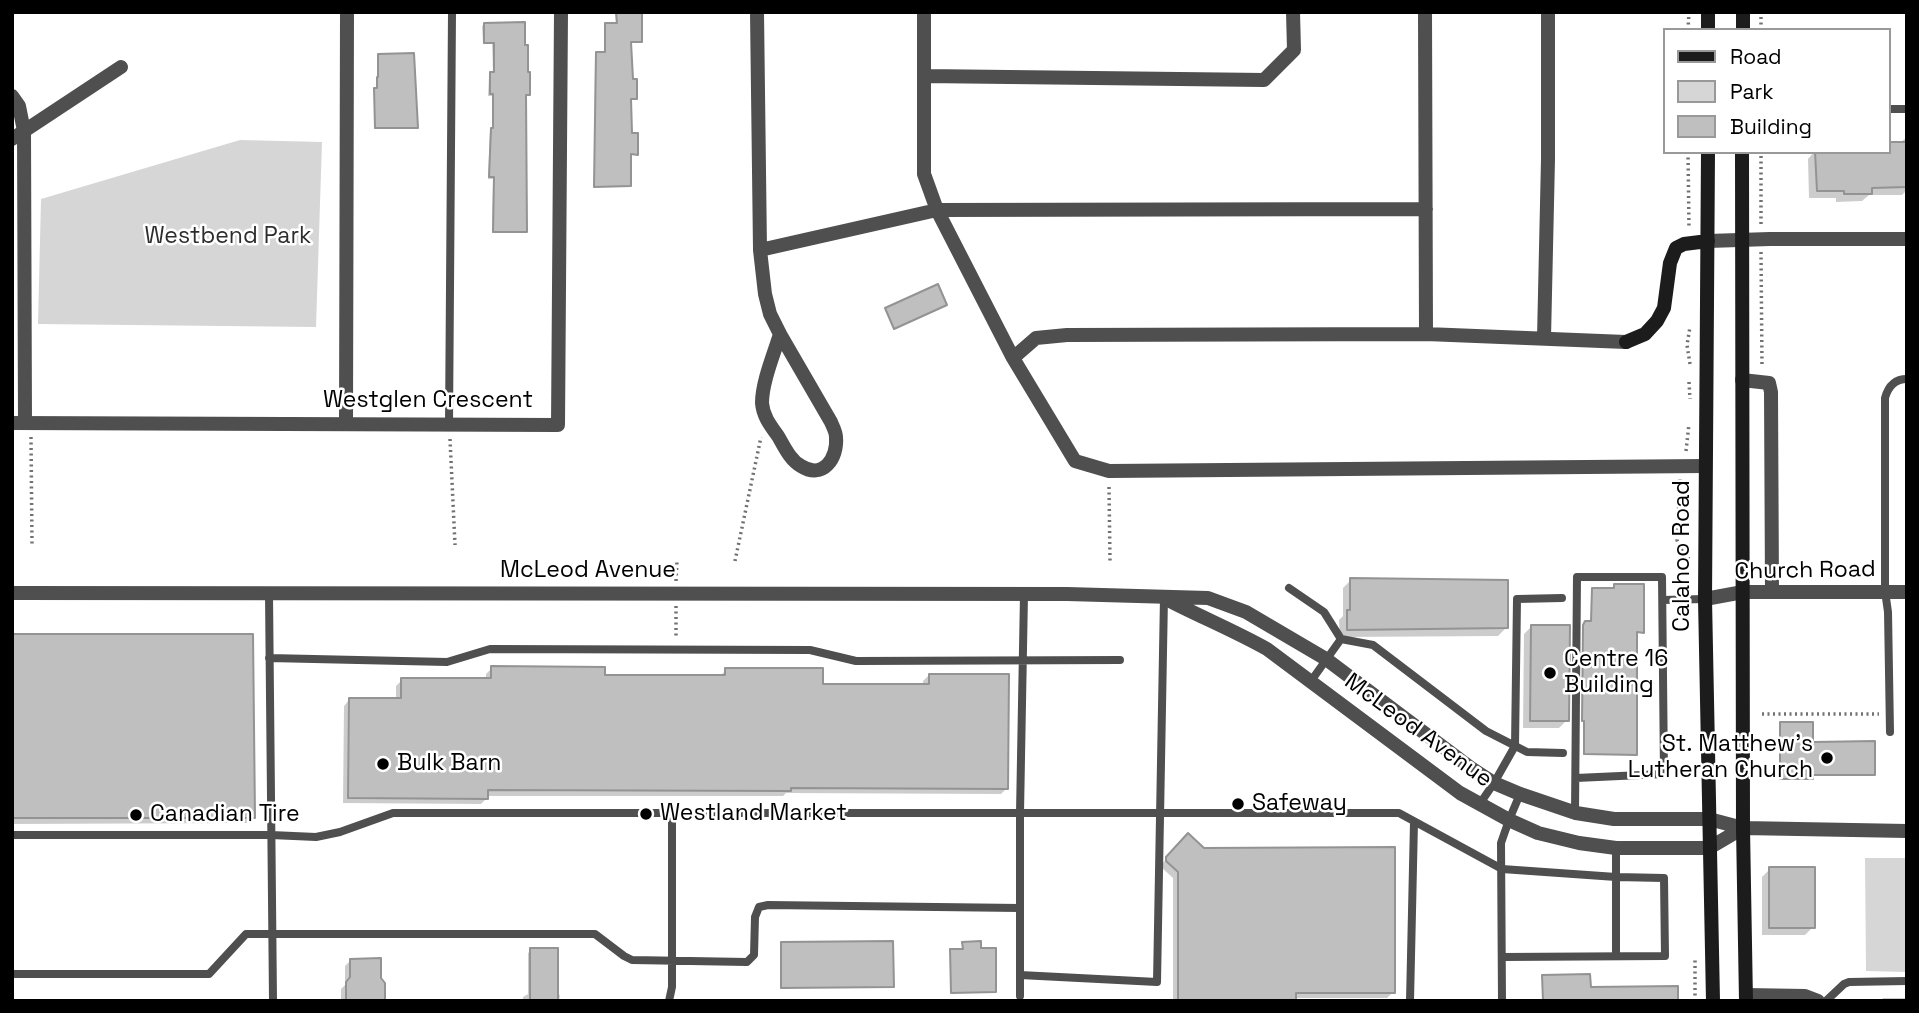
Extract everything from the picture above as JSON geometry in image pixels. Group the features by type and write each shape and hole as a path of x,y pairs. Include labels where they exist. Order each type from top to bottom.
{"main road":[{"name":"Calahoo Road","path":"1708,154 1705,599 1713,1001"},
{"path":"1742,154 1743,828 1746,998"},
{"path":"1626,342 1645,334 1664,308 1670,263 1676,248 1708,241"}],"street":[{"path":"346,424 347,12"},
{"name":"Westglen Crescent","path":"18,423 558,425 561,12"},
{"path":"757,12 760,250 765,294 770,314 780,334 836,435 832,460 826,468 808,470 799,466 765,417 762,394 780,334"},
{"path":"924,12 924,174 937,210 1013,358 1075,461 1109,471 1705,466"},
{"path":"924,76 1264,80 1294,50 1293,12"},
{"path":"1425,12 1426,334"},
{"path":"1544,338 1548,12"},
{"path":"18,135 121,67"},
{"path":"12,96 19,106 18,423"},
{"path":"760,250 937,210 1426,209"},
{"path":"1708,241 1907,239"},
{"path":"1013,358 1036,338 1067,335 1426,334 1626,342"},
{"path":"1742,380 1769,383 1771,393 1772,591"},
{"name":"Church Road","path":"1705,599 1743,592 1907,592"},
{"name":"McLeod Avenue","path":"12,593 1024,594 1208,598 1247,612 1326,659 1494,783 1576,813 1614,819 1709,819 1743,828 1907,831"},
{"name":"McLeod Avenue","path":"1164,597 1267,649 1460,793 1508,820 1538,833 1579,843 1616,848 1709,848"},
{"path":"1709,848 1743,828"},
{"path":"1746,998 1805,996 1818,1001"}],"lane":[{"path":"449,424 452,12"},
{"path":"1890,732 1888,612 1885,591 1885,398 1887,388 1895,382 1907,379"},
{"path":"1576,778 1664,774 1662,577 1577,577 1576,778 1576,813"},
{"path":"1289,588 1324,612 1340,639 1373,645 1486,731 1527,752 1563,753"},
{"path":"269,594 273,1001"},
{"path":"1020,996 1024,594"},
{"path":"1020,975 1157,982 1164,597"},
{"path":"1479,805 1515,746 1517,599 1562,598"},
{"path":"1663,600 1705,599"},
{"path":"1311,681 1340,639"},
{"path":"269,658 447,662 490,649 810,650 856,661 1120,660"},
{"path":"1502,1001 1501,844 1520,794"},
{"path":"672,812 672,1001"},
{"path":"12,835 316,837 340,832 393,813 1399,813 1502,869 1664,878 1665,956 1502,957"},
{"path":"1410,1001 1414,821"},
{"path":"1616,848 1616,956"},
{"path":"12,974 209,974 246,934 595,934 632,960 747,962 754,955 755,917 759,907 768,905 1020,908"},
{"path":"1826,1001 1849,982 1907,981"}],"path":[{"path":"1761,154 1762,382"},
{"path":"735,561 765,417"},
{"path":"18,423 31,437 32,545"},
{"path":"449,424 454,545"},
{"path":"1109,471 1110,561"},
{"path":"1762,714 1890,714"}],"green space":[{"name":"Westbend Park","path":"240,140 322,142 316,327 38,324 41,199"},
{"path":"1865,858 1907,858 1907,972 1866,971"}],"building":[{"path":"616,12 642,12 642,42 631,42 633,79 637,79 637,99 631,99 632,133 638,133 638,155 631,154 631,186 594,187 596,52 605,52 605,23 617,23"},
{"path":"525,22 525,45 528,45 530,72 530,95 526,95 527,232 493,232 494,177 489,177 493,128 490,72 494,72 494,43 484,43 484,23"},
{"path":"414,53 418,128 375,128 374,88 377,88 378,54"},
{"path":"1891,142 1907,142 1907,187 1872,188 1872,194 1817,191 1815,154 1891,154"},
{"path":"938,284 947,305 894,329 885,308"},
{"path":"1350,578 1508,580 1508,628 1347,630"},
{"path":"1614,584 1644,584 1644,633 1637,632 1637,755 1584,754 1583,625 1585,621 1591,621 1592,588 1614,588"},
{"name":"Centre 16 Building","path":"1531,625 1570,625 1569,721 1530,721"},
{"path":"12,634 253,634 255,818 12,818"},
{"path":"491,666 605,667 605,675 725,675 725,668 823,668 823,684 929,684 929,674 1009,674 1008,789 488,790 488,799 348,798 349,698 401,698 401,678 491,678"},
{"name":"St. Matthew’s Lutheran Church","path":"1780,722 1813,722 1813,742 1875,741 1875,775 1813,775 1813,779 1780,779"},
{"path":"1188,833 1204,848 1395,847 1395,993 1296,993 1296,1001 1178,1001 1178,872 1166,861 1166,857"},
{"path":"1769,867 1815,867 1815,928 1769,928"},
{"path":"893,941 894,987 781,988 781,942"},
{"path":"981,941 981,948 996,948 996,992 951,993 950,949 963,949 962,942"},
{"path":"530,948 558,948 558,1001 530,1001"},
{"path":"381,958 385,1001 346,1001 350,959"},
{"path":"1590,974 1591,987 1678,986 1678,1001 1543,1001 1542,975"}],"place":[{"name":"Centre 16 Building","path":"1550,673"},
{"name":"St. Matthew’s Lutheran Church","path":"1827,758"},
{"name":"Bulk Barn","path":"383,764"},
{"name":"Safeway","path":"1238,804"},
{"name":"Westland Market","path":"646,814"},
{"name":"Canadian Tire","path":"136,815"}]}
